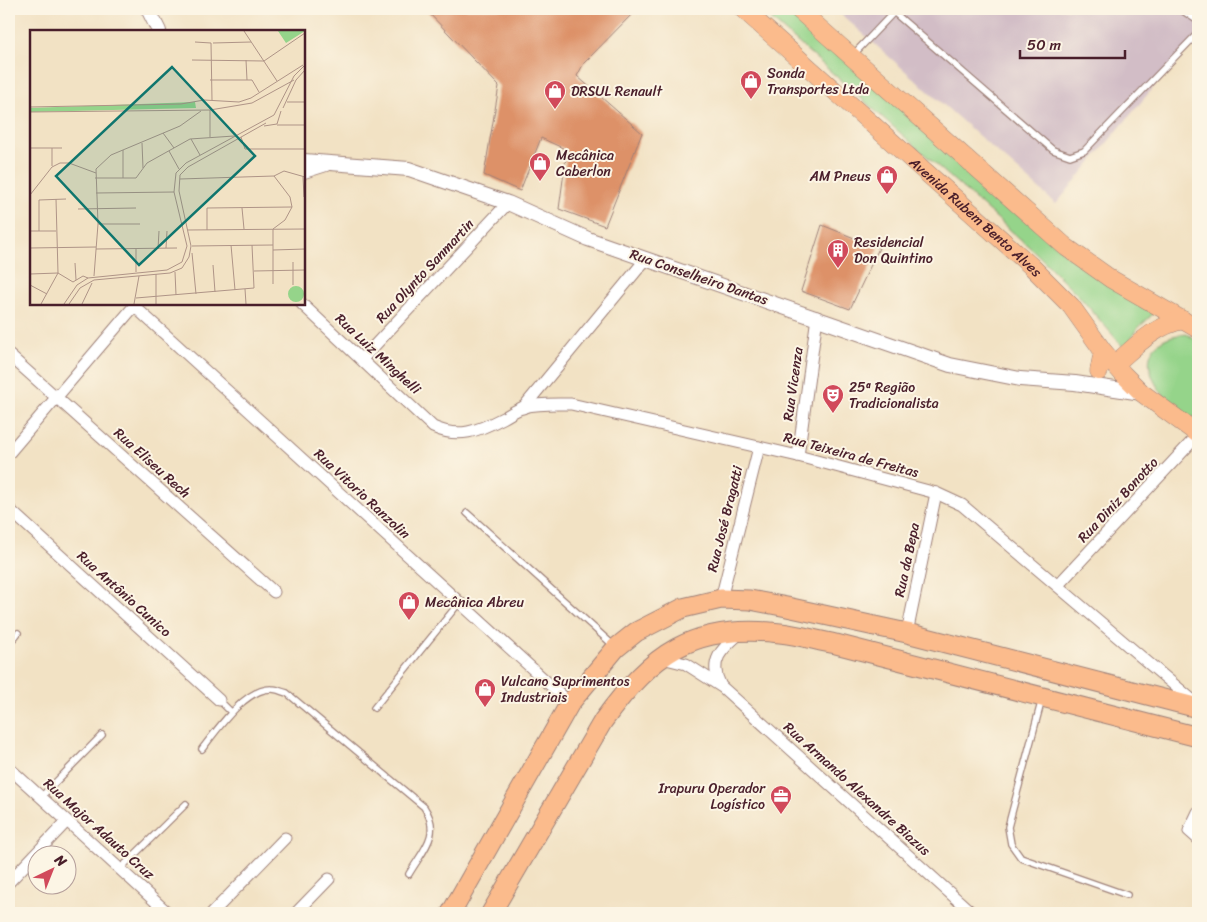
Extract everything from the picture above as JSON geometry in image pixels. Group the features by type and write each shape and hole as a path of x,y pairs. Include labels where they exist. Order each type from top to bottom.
{"highway":[{"path":"451,913 570,703 616,648 636,632 676,611 721,599 750,600 778,605 907,633 1198,708"},
{"path":"491,913 603,720 642,672 660,657 696,638 742,631 780,632 836,644 1198,737"}],"main road":[{"name":"Avenida Rubem Bento Alves","path":"743,9 1031,266 1070,306 1105,362 1142,393 1198,434"},
{"path":"798,9 1066,247 1111,279 1198,329"},
{"path":"1105,362 1160,327 1183,320"}],"street":[{"path":"148,9 158,30"},
{"name":"Rua Conselheiro Dantas","path":"305,161 311,160 326,164 408,168 508,203 588,239 817,317 950,365 1020,380 1075,384 1142,393"},
{"name":"Rua Conselheiro Dantas","path":"305,171 326,164"},
{"name":"Rua Olynto Sanmartin","path":"362,359 508,203"},
{"path":"523,408 646,260"},
{"path":"9,453 135,305"},
{"name":"Rua Vitorio Ranzolin","path":"135,305 458,603 570,703"},
{"name":"Rua Luiz Minghelli","path":"303,305 433,427"},
{"name":"Rua Vicenza","path":"798,456 817,317"},
{"name":"Rua Eliseu Rech","path":"9,355 274,592"},
{"path":"1075,384 1105,362"},
{"name":"Rua Teixeira de Freitas","path":"433,427 449,435 464,433 492,424 523,408 571,404 798,456 936,493 962,505 1198,705"},
{"name":"Rua Diniz Bonotto","path":"1058,585 1198,434"},
{"name":"Rua José Bragatti","path":"721,599 759,447"},
{"name":"Rua da Bepa","path":"907,633 936,493"},
{"name":"Rua Antônio Cunico","path":"9,509 219,700"},
{"path":"722,687 714,672 716,661 723,650 742,631"},
{"name":"Rua Armando Alexandre Biazus","path":"660,657 686,664 722,687 972,913"},
{"name":"Rua Major Adauto Cruz","path":"9,768 168,913"},
{"path":"1198,812 1190,831 1198,839"},
{"path":"9,882 67,821"},
{"path":"212,913 285,838"},
{"path":"296,913 329,879"}],"lane":[{"path":"1180,9 1198,21"},
{"path":"851,56 892,10 1053,150 1070,156 1084,152 1198,32"},
{"path":"467,512 616,648"},
{"path":"374,708 458,603"},
{"path":"9,644 18,633"},
{"path":"202,749 232,712 253,695 271,689 287,693 424,807 432,819 432,830 429,842 409,874"},
{"path":"1042,697 1008,828 1011,844 1021,858 1127,895"},
{"path":"219,700 232,712"},
{"path":"41,797 102,735"},
{"path":"120,869 186,804"}],"shaded area":[{"path":"835,9 1198,9 1198,44 1193,40 1056,204"}],"green space":[{"path":"760,9 789,9 1068,256 1154,313 1136,330 1125,349 1079,296 1035,252"},
{"path":"1186,334 1198,340 1198,418 1187,415 1166,398 1151,374 1149,362 1152,351 1160,342 1169,337"}],"building":[{"name":"DRSUL Renault","path":"425,9 637,9 584,63 577,76 642,133 605,226 559,209 567,150 541,138 520,191 484,175 499,86"},
{"name":"Residencial Don Quintino","path":"822,225 879,248 850,309 801,291"}],"place":[{"name":"Sonda Transportes Ltda","path":"751,100"},
{"name":"DRSUL Renault","path":"555,110"},
{"name":"Mecânica Caberlon","path":"540,182"},
{"name":"AM Pneus","path":"887,195"},
{"name":"Residencial Don Quintino","path":"838,269"},
{"name":"25ª Região Tradicionalista","path":"833,414"},
{"name":"Mecânica Abreu","path":"409,621"},
{"name":"Vulcano Suprimentos Industriais","path":"485,708"},
{"name":"Irapuru Operador Logístico","path":"781,815"}]}
